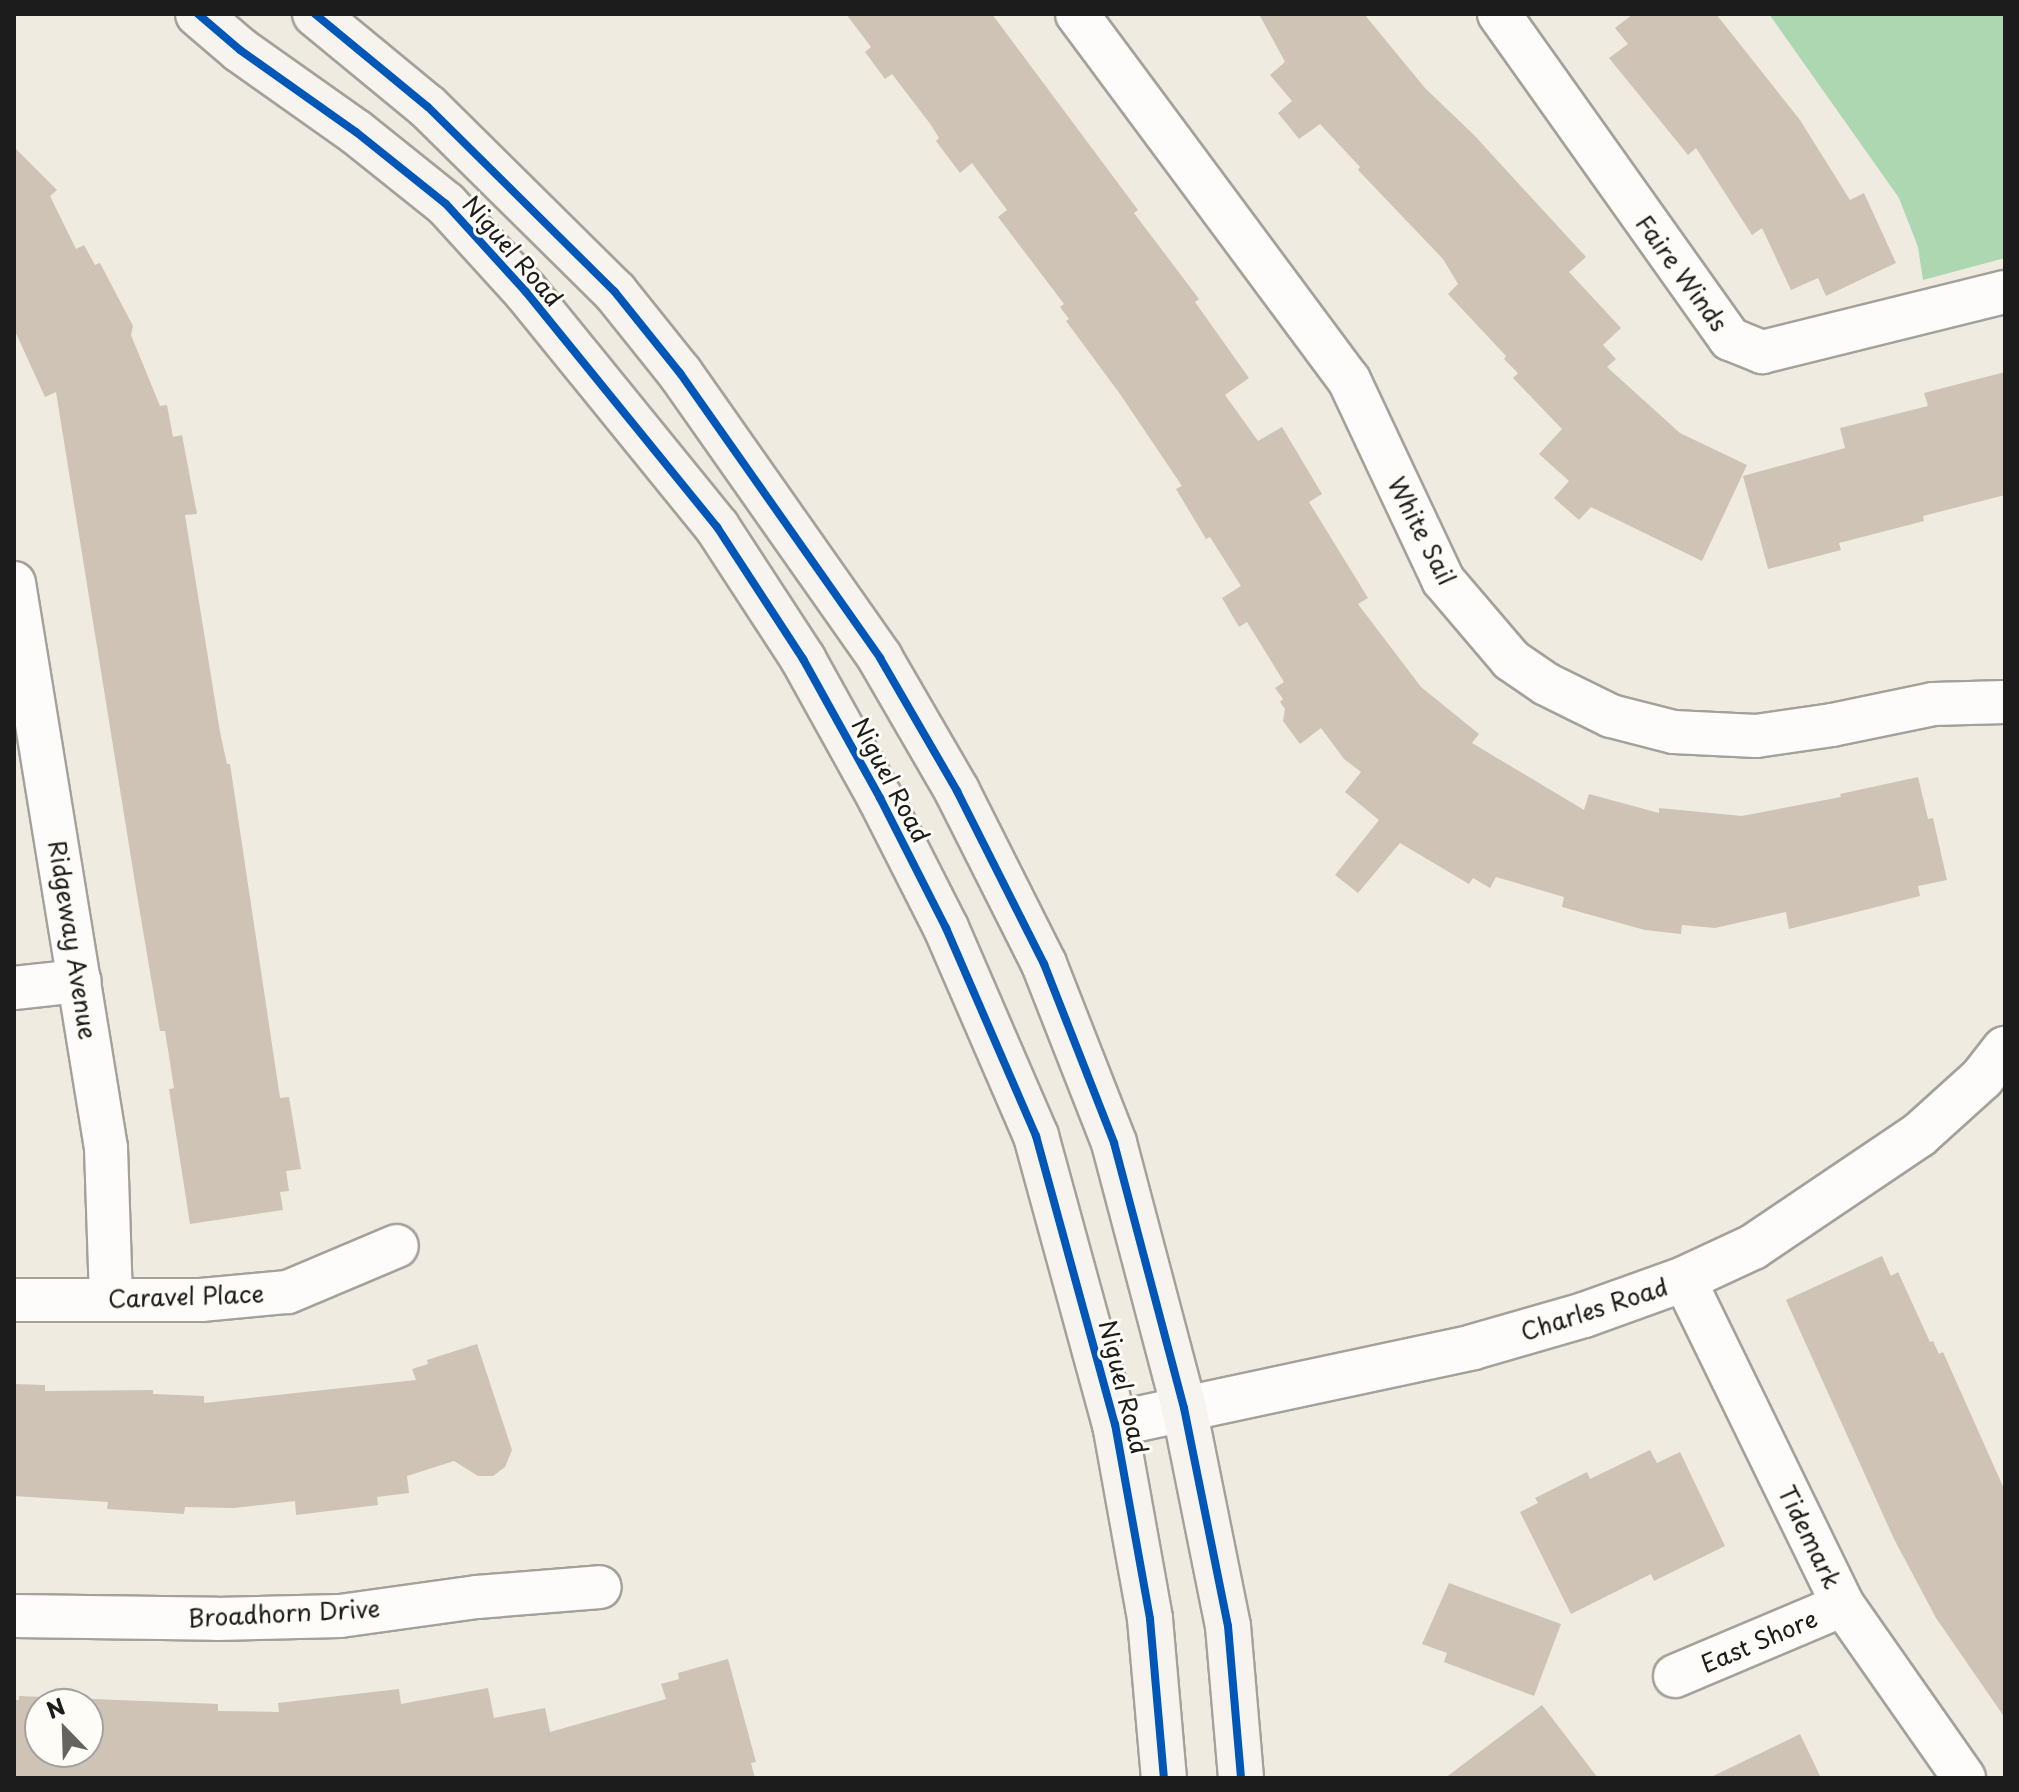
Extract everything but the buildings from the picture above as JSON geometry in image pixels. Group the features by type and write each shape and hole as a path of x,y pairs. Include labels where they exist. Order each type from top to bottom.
{"main road":[{"name":"Niguel Road","path":"198,14 240,50 356,132 446,204 526,292 717,527 803,659 880,798 946,928 1036,1136 1115,1424 1150,1619 1164,1778"},
{"name":"Niguel Road","path":"315,14 428,107 615,292 680,373 880,658 957,791 1044,964 1114,1143 1184,1408 1228,1626 1241,1778"}],"street":[{"name":"White Sail","path":"1077,14 1349,380 1443,580 1511,660 1546,684 1611,716 1674,732 1756,736 1832,725 1933,704 2005,702"},
{"name":"Faire Winds","path":"1499,14 1730,339 1762,352 2005,292"},
{"name":"Ridgeway Avenue","path":"14,583 106,1148 111,1299"},
{"path":"14,988 80,981"},
{"name":"Charles Road","path":"1115,1424 1473,1347 1584,1315 1684,1279 1753,1247 1919,1135 1982,1078 2005,1049"},
{"name":"Caravel Place","path":"14,1300 201,1300 288,1292 397,1246"},
{"name":"Tidemark","path":"1684,1279 1843,1605 1964,1778"},
{"name":"Broadhorn Drive","path":"14,1616 217,1619 340,1616 477,1597 600,1587"},
{"name":"East Shore","path":"1675,1676 1843,1605"}],"green space":[{"path":"1769,14 2005,14 2005,258 1923,280 1918,247 1899,198"}],"cycle path":[{"path":"198,14 240,50 356,132 446,204 526,292 717,527 803,659 880,798 946,928 1036,1136 1115,1424 1150,1619 1164,1778"},
{"path":"315,14 428,107 615,292 680,373 880,658 957,791 1044,964 1114,1143 1184,1408 1228,1626 1241,1778"}]}
